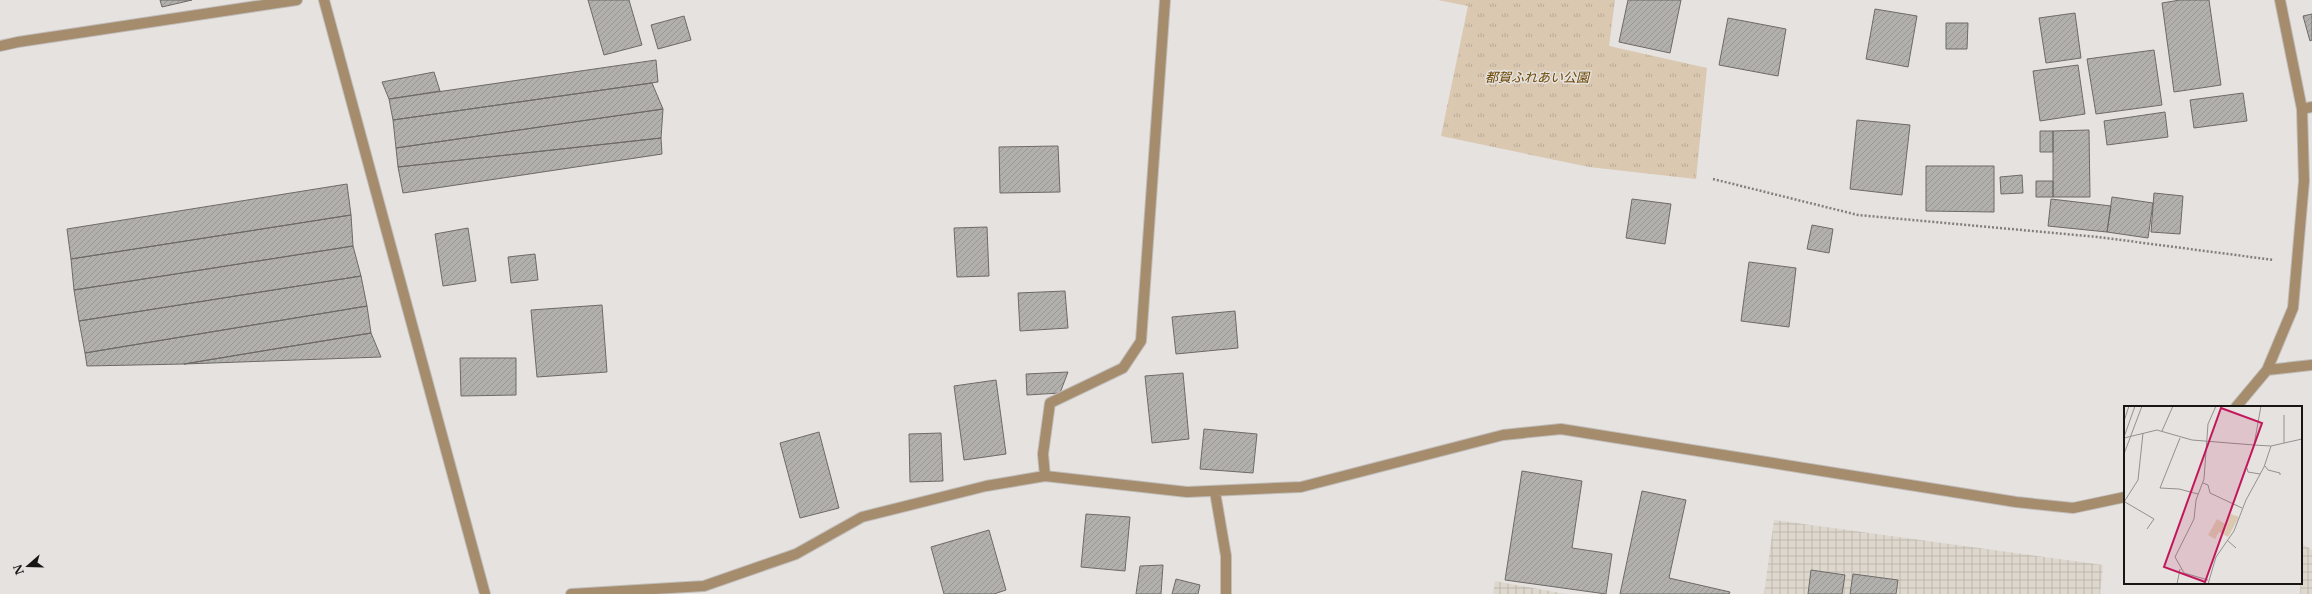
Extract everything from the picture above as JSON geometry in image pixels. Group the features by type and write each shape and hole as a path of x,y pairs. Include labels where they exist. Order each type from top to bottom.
{"street":[{"path":"0,46 297,0"},
{"path":"324,0 485,594"},
{"path":"1045,476 1043,454 1050,403 1123,368 1141,341 1165,0"},
{"path":"2237,406 2267,370 2293,308 2304,181 2307,108 2280,0"},
{"path":"2267,370 2312,365"},
{"path":"571,594 704,586 796,554 862,517 986,486 1045,476 1187,492 1216,492 1301,487 1503,435 1561,429 2016,502 2073,508 2124,497"},
{"path":"1216,492 1226,556 1226,594"}],"path":[{"path":"1713,179 1858,215 2098,237 2297,263"}],"shaded area":[{"path":"1774,520 2103,565 2100,594 1764,594"},
{"path":"2302,544 2312,550 2312,594 2300,594 2300,584 2302,584"},
{"path":"1495,581 1566,594 1493,594"}],"green space":[{"name":"都賀ふれあい公園","path":"1438,0 1615,0 1609,46 1707,68 1696,179 1589,167 1441,136 1468,6"}],"building":[{"path":"160,0 192,0 162,7"},
{"path":"588,0 629,0 642,45 604,55"},
{"path":"1628,0 1681,0 1670,53 1619,42"},
{"path":"2180,0 2209,0 2221,85 2174,92 2162,3"},
{"path":"1875,9 1917,16 1908,67 1866,59"},
{"path":"2075,13 2081,58 2046,63 2039,18"},
{"path":"2312,14 2312,40 2310,41 2303,16"},
{"path":"684,16 691,40 658,49 651,25"},
{"path":"1728,18 1786,29 1778,76 1719,65"},
{"path":"1946,23 1968,23 1967,49 1946,49"},
{"path":"2154,50 2162,105 2096,114 2087,59"},
{"path":"656,60 658,82 393,120 389,99"},
{"path":"2078,65 2085,114 2040,121 2033,71"},
{"path":"434,72 440,91 389,99 382,82"},
{"path":"652,83 663,109 396,148 393,120"},
{"path":"2243,93 2247,121 2194,128 2190,100"},
{"path":"663,109 661,138 398,167 396,148"},
{"path":"2165,112 2168,137 2107,145 2104,121"},
{"path":"1857,120 1910,125 1902,195 1850,189"},
{"path":"2089,130 2090,197 2053,197 2053,131"},
{"path":"2040,131 2053,131 2053,152 2040,152"},
{"path":"661,138 662,154 403,193 398,167"},
{"path":"1058,146 1060,192 1000,193 999,147"},
{"path":"1926,166 1994,166 1994,212 1926,211"},
{"path":"2022,175 2023,193 2001,194 2000,177"},
{"path":"2036,181 2053,181 2053,197 2036,197"},
{"path":"347,184 351,215 71,259 67,229"},
{"path":"2154,193 2183,196 2180,234 2151,232"},
{"path":"2112,197 2153,203 2148,238 2107,232"},
{"path":"1632,199 1671,204 1665,244 1626,238"},
{"path":"2051,199 2111,206 2107,232 2048,226"},
{"path":"351,215 353,246 74,290 71,259"},
{"path":"1812,225 1833,229 1829,253 1807,249"},
{"path":"987,227 989,276 957,277 954,228"},
{"path":"468,228 476,281 443,286 435,234"},
{"path":"353,246 361,276 79,321 74,290"},
{"path":"535,254 538,280 511,283 508,257"},
{"path":"1749,262 1796,268 1789,327 1741,321"},
{"path":"361,276 367,306 85,353 79,321"},
{"path":"1065,291 1068,328 1020,331 1018,293"},
{"path":"602,305 607,372 537,377 531,310"},
{"path":"367,306 371,333 184,364 87,366 85,353"},
{"path":"1235,311 1238,348 1176,354 1172,317"},
{"path":"371,333 381,357 184,364"},
{"path":"460,358 516,358 516,395 461,396"},
{"path":"1068,372 1060,393 1027,395 1026,374"},
{"path":"1183,373 1189,439 1152,443 1145,376"},
{"path":"996,380 1006,454 964,460 954,386"},
{"path":"1204,429 1257,434 1253,473 1200,469"},
{"path":"819,432 839,508 800,518 780,443"},
{"path":"941,433 943,481 910,482 909,434"},
{"path":"1522,471 1582,481 1572,548 1612,554 1606,594 1505,580"},
{"path":"1642,491 1686,500 1669,578 1730,592 1729,594 1620,594"},
{"path":"1086,514 1130,517 1125,571 1081,567"},
{"path":"989,530 1006,590 994,594 944,594 931,547"},
{"path":"1163,565 1161,594 1136,594 1140,566"},
{"path":"1811,570 1845,575 1842,594 1808,594"},
{"path":"1853,574 1898,580 1896,594 1850,594"},
{"path":"1176,579 1200,585 1198,594 1172,594"}]}
